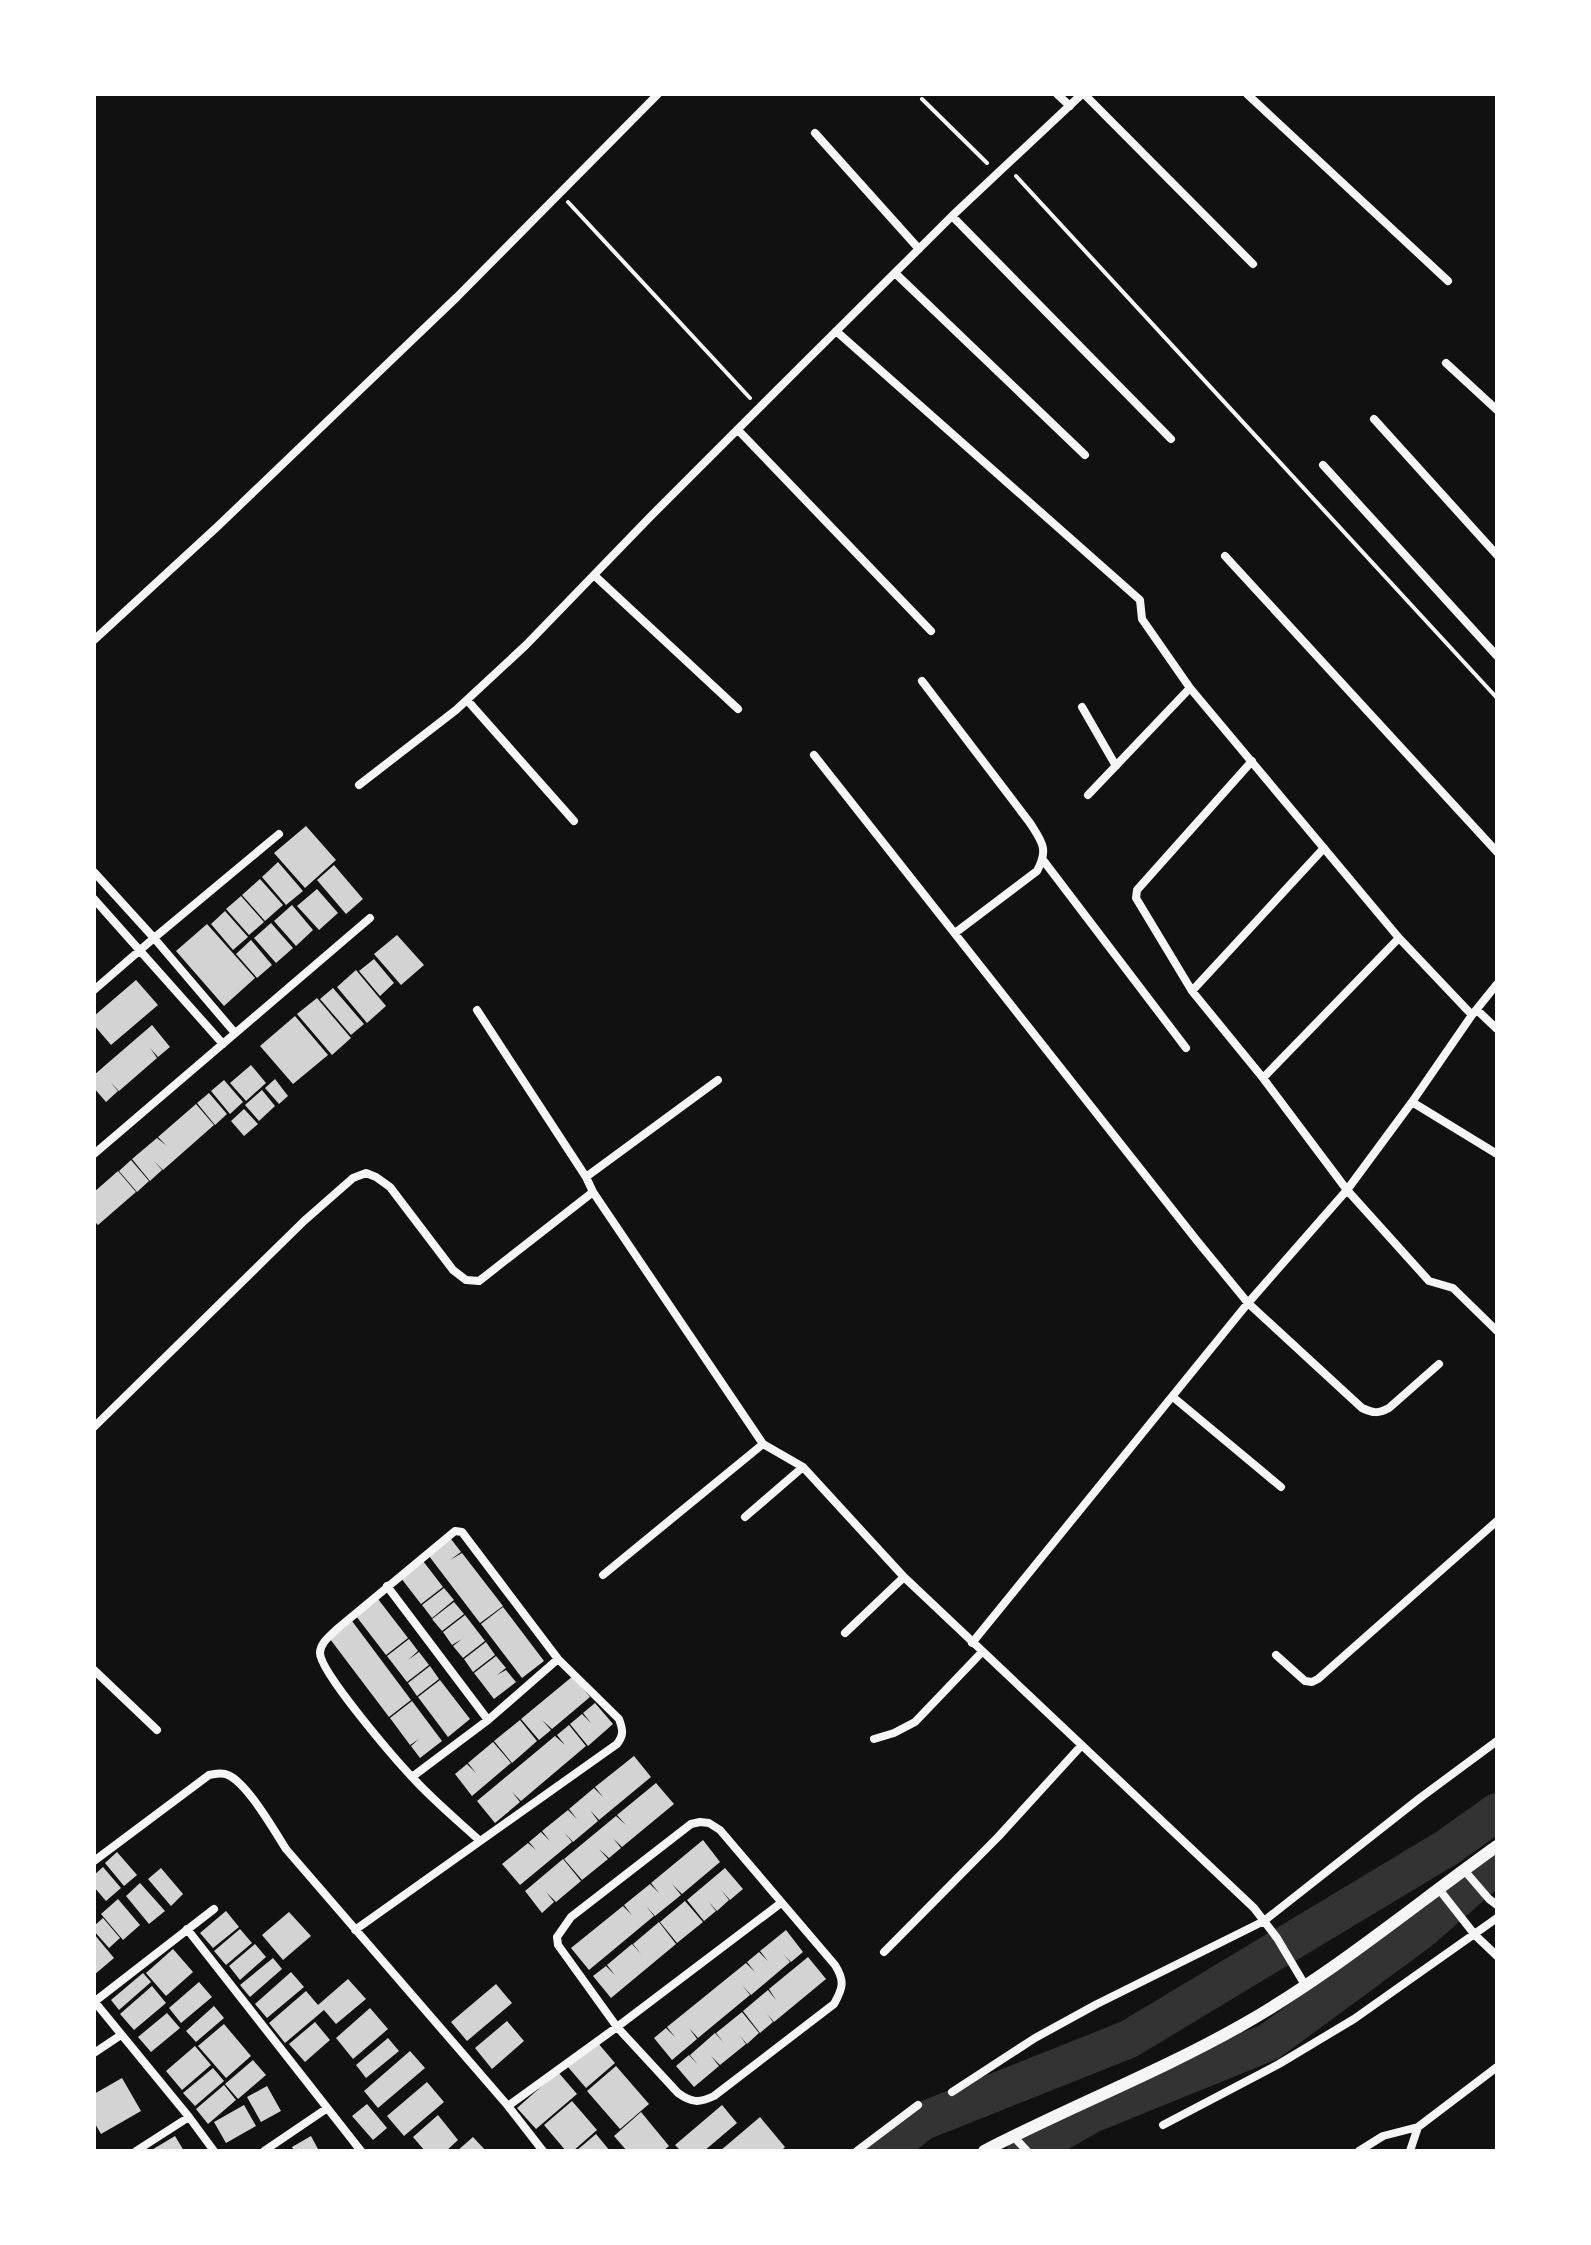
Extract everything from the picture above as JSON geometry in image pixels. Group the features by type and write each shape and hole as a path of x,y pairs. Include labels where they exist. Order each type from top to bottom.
{"street":[{"path":"94,640 411,341 658,94"},
{"path":"1057,94 1070,106"},
{"path":"359,785 467,700 526,645 952,216 1083,94 1253,264"},
{"path":"1247,94 1448,281"},
{"path":"815,133 919,249"},
{"path":"952,216 1171,439"},
{"path":"895,273 1085,455"},
{"path":"836,331 1140,600 1142,619 1190,688 1399,938 1475,1012 1497,1029"},
{"path":"1446,363 1497,410"},
{"path":"1374,419 1497,555"},
{"path":"738,430 931,631"},
{"path":"1323,465 1497,656"},
{"path":"1225,556 1497,852"},
{"path":"595,576 738,709"},
{"path":"922,681 1030,823 1044,847 1043,860 1037,871 955,933"},
{"path":"1088,795 1190,688"},
{"path":"467,700 574,821"},
{"path":"1082,707 1116,766"},
{"path":"814,755 1248,1303 1362,1408 1372,1413 1389,1408 1439,1364"},
{"path":"1252,761 1137,890 1136,898 1192,991 1263,1078 1347,1190 1429,1281 1453,1288 1497,1331"},
{"path":"94,990 279,834"},
{"path":"1192,991 1324,848"},
{"path":"1043,860 1186,1048"},
{"path":"94,872 235,1033"},
{"path":"94,899 223,1044"},
{"path":"94,1154 370,918"},
{"path":"1263,1078 1399,938"},
{"path":"972,1643 1248,1303 1347,1190 1497,984"},
{"path":"477,1010 593,1192 763,1444 803,1467 904,1577 1254,1908 1277,1938 1305,1985"},
{"path":"586,1177 718,1080"},
{"path":"1412,1102 1497,1154"},
{"path":"94,1427 304,1221 353,1178 366,1173 390,1187 453,1270 466,1280 479,1281 593,1192"},
{"path":"1173,1397 1281,1487"},
{"path":"603,1575 763,1444"},
{"path":"745,1517 803,1467"},
{"path":"1276,1655 1305,1681 1318,1679 1497,1521"},
{"path":"355,1930 617,1744 622,1738 619,1719 558,1659 462,1532 455,1531 337,1629 319,1651 322,1664 335,1685 412,1777 480,1841"},
{"path":"845,1633 904,1577"},
{"path":"387,1586 488,1720"},
{"path":"874,1739 915,1722 982,1652"},
{"path":"412,1777 488,1720 558,1659"},
{"path":"94,1670 157,1730"},
{"path":"952,2092 1035,2038 1097,2004 1264,1921 1497,1741"},
{"path":"884,1952 998,1837 1081,1746"},
{"path":"94,1861 209,1775 225,1773 237,1781 265,1815 286,1849 508,2106 543,2151"},
{"path":"709,1823 720,1830 842,1976 841,1991 834,2004 702,2102 690,2102 678,2093 617,2027 558,1945 557,1937 571,1917 691,1824 709,1823"},
{"path":"984,2151 1016,2140 1243,2025 1441,1892 1497,1846"},
{"path":"1466,1873 1497,1905"},
{"path":"1441,1892 1475,1935 1497,1956"},
{"path":"508,2106 781,1903"},
{"path":"214,1909 94,2001 214,2151"},
{"path":"1163,2125 1279,2064 1354,2019 1497,1918"},
{"path":"187,1929 361,2151"},
{"path":"94,2053 121,2035"},
{"path":"1359,2151 1383,2136 1418,2127 1497,2067"},
{"path":"857,2151 918,2105"},
{"path":"264,2151 326,2109"},
{"path":"136,2151 189,2117"},
{"path":"1410,2151 1418,2127"},
{"path":"1016,2140 1027,2151"}],"path":[{"path":"922,99 998,174"},
{"path":"1007,165 1497,698"},
{"path":"559,193 760,408"}],"building":[{"path":"306,826 336,860 305,888 274,853"},
{"path":"278,862 303,891 286,905 262,877"},
{"path":"334,865 363,899 346,914 317,880"},
{"path":"260,879 283,905 265,921 242,895"},
{"path":"317,889 338,913 319,930 297,906"},
{"path":"241,896 264,922 249,935 226,909"},
{"path":"292,905 313,930 296,946 274,921"},
{"path":"225,911 248,937 233,950 211,924"},
{"path":"271,923 293,948 276,963 254,938"},
{"path":"207,924 255,978 224,1006 176,951"},
{"path":"397,935 424,965 401,985 374,954"},
{"path":"251,940 272,965 257,978 236,954"},
{"path":"374,959 394,983 380,996 359,971"},
{"path":"356,970 386,1006 367,1023 337,987"},
{"path":"136,980 158,1005 111,1045 94,1025 94,1016"},
{"path":"333,988 364,1024 351,1035 320,999"},
{"path":"317,998 351,1038 332,1055 297,1014"},
{"path":"295,1016 328,1055 293,1084 260,1046"},
{"path":"152,1025 170,1047 158,1057 150,1048 157,1058 119,1091 110,1082 118,1091 106,1102 94,1088 94,1075"},
{"path":"251,1065 266,1083 246,1101 230,1083"},
{"path":"275,1079 288,1096 279,1104 265,1088"},
{"path":"224,1080 243,1102 230,1114 211,1091"},
{"path":"262,1090 275,1106 259,1121 245,1105"},
{"path":"209,1093 227,1114 215,1125 197,1103"},
{"path":"196,1104 214,1125 163,1170 154,1161 162,1170 150,1181 132,1159 157,1138 167,1146 158,1137"},
{"path":"244,1109 258,1124 244,1136 231,1121"},
{"path":"131,1160 149,1181 137,1192 119,1171"},
{"path":"118,1171 136,1192 98,1225 94,1221 94,1192"},
{"path":"451,1539 461,1552 450,1560 462,1553 503,1606 480,1623 429,1556"},
{"path":"423,1561 443,1587 421,1604 401,1578"},
{"path":"444,1588 454,1600 432,1618 422,1605"},
{"path":"378,1599 408,1638 386,1655 356,1616"},
{"path":"454,1602 464,1614 442,1631 432,1619"},
{"path":"503,1607 544,1661 522,1678 481,1624"},
{"path":"465,1615 485,1641 463,1658 453,1646 462,1639 452,1645 443,1632"},
{"path":"352,1621 411,1700 389,1717 330,1639"},
{"path":"409,1639 418,1651 408,1660 419,1652 429,1665 407,1682 387,1656"},
{"path":"486,1642 495,1655 473,1672 464,1659"},
{"path":"496,1656 506,1668 497,1675 506,1670 516,1682 494,1699 474,1673"},
{"path":"430,1666 439,1679 417,1696 408,1683"},
{"path":"573,1676 590,1697 552,1729 542,1720 551,1730 539,1740 521,1719"},
{"path":"440,1680 470,1719 448,1737 418,1697"},
{"path":"412,1701 442,1741 420,1758 411,1746 419,1739 410,1745 390,1718"},
{"path":"595,1703 613,1724 588,1746 570,1724 582,1714 591,1723 583,1713"},
{"path":"520,1720 537,1741 512,1763 494,1741"},
{"path":"569,1725 586,1746 521,1801 512,1792 520,1802 495,1823 477,1801 555,1736 565,1745 557,1735"},
{"path":"493,1742 511,1763 472,1796 455,1774 467,1764 476,1773 468,1763"},
{"path":"634,1756 651,1777 599,1820 590,1810 598,1821 573,1842 564,1832 572,1842 520,1885 502,1864 528,1843 536,1850 529,1842 541,1832 550,1841 542,1831 568,1810 577,1819 569,1809 594,1788 603,1797 595,1787"},
{"path":"656,1783 674,1804 622,1847 613,1838 621,1848 609,1858 599,1849 608,1859 582,1880 564,1859 616,1816 626,1825 617,1815"},
{"path":"703,1840 720,1862 682,1894 672,1884 681,1895 655,1916 646,1906 654,1916 589,1970 571,1948 623,1906 632,1915 624,1905 650,1884 659,1893 651,1883"},
{"path":"117,1852 137,1875 124,1886 105,1863"},
{"path":"563,1859 581,1881 556,1902 546,1892 554,1902 542,1913 525,1891"},
{"path":"103,1867 121,1888 106,1901 94,1887 94,1875"},
{"path":"161,1868 183,1894 171,1906 148,1879"},
{"path":"725,1868 743,1889 730,1900 721,1890 729,1900 717,1911 708,1901 716,1911 704,1921 687,1900"},
{"path":"140,1883 165,1911 149,1924 126,1896"},
{"path":"118,1899 140,1925 123,1940 101,1914"},
{"path":"685,1901 703,1922 677,1943 660,1922"},
{"path":"226,1911 239,1927 213,1948 200,1933"},
{"path":"289,1912 311,1936 283,1960 262,1935"},
{"path":"103,1918 120,1938 109,1948 94,1931 94,1926"},
{"path":"659,1922 676,1944 611,1998 593,1976 606,1966 615,1975 607,1965 632,1944 641,1954 633,1944"},
{"path":"240,1929 252,1943 226,1965 214,1951"},
{"path":"786,1930 803,1952 791,1962 784,1955 790,1962 751,1995 742,1985 750,1995 698,2038 689,2028 697,2039 672,2060 654,2038 666,2028 675,2037 667,2027 746,1963 755,1972 747,1962 759,1952 768,1961 760,1951"},
{"path":"94,1934 114,1958 94,1975"},
{"path":"255,1944 266,1957 240,1980 229,1966"},
{"path":"173,1949 193,1972 166,1996 146,1973"},
{"path":"808,1957 826,1979 774,2022 767,2014 773,2022 760,2033 743,2011 768,1990 776,2000 769,1989"},
{"path":"273,1958 282,1969 250,1997 240,1985"},
{"path":"291,1972 304,1987 267,2018 255,2004"},
{"path":"143,1973 151,1982 119,2010 111,2000"},
{"path":"348,1979 366,1999 336,2024 324,2010 285,2043 269,2023 306,1991 318,2005"},
{"path":"199,1982 212,1997 181,2023 169,2008"},
{"path":"496,1984 512,2003 467,2041 451,2022"},
{"path":"152,1986 166,2003 134,2030 120,2014"},
{"path":"214,2006 224,2018 196,2042 186,2031"},
{"path":"370,2008 388,2029 353,2059 336,2038"},
{"path":"742,2012 759,2033 747,2044 740,2036 746,2044 720,2065 711,2056 719,2066 694,2087 676,2066 689,2055 698,2065 690,2055 715,2033 724,2043 716,2033"},
{"path":"167,2013 180,2028 151,2052 138,2037"},
{"path":"507,2021 524,2041 492,2069 475,2048"},
{"path":"315,2022 330,2040 305,2062 289,2044"},
{"path":"224,2024 251,2056 226,2078 198,2046"},
{"path":"388,2038 399,2051 366,2078 356,2065"},
{"path":"597,2042 615,2063 586,2088 568,2067"},
{"path":"195,2046 211,2065 182,2090 166,2071"},
{"path":"410,2051 425,2068 378,2108 364,2091"},
{"path":"253,2060 266,2075 238,2099 225,2084"},
{"path":"616,2066 649,2104 620,2129 587,2091"},
{"path":"213,2068 224,2081 195,2106 183,2093"},
{"path":"558,2072 577,2094 536,2129 517,2108"},
{"path":"122,2078 141,2111 101,2134 94,2122 94,2094"},
{"path":"427,2082 444,2102 404,2136 387,2116"},
{"path":"224,2085 236,2100 208,2124 196,2109"},
{"path":"267,2086 281,2111 261,2122 247,2097"},
{"path":"572,2101 597,2130 573,2151 566,2151 544,2125"},
{"path":"367,2104 387,2128 373,2140 352,2116"},
{"path":"244,2105 256,2126 226,2143 214,2122"},
{"path":"722,2105 737,2123 704,2151 681,2151 675,2145"},
{"path":"641,2112 669,2146 663,2151 627,2151 614,2136"},
{"path":"438,2115 458,2140 446,2151 425,2151 413,2137"},
{"path":"760,2117 785,2147 781,2151 720,2151"},
{"path":"596,2134 610,2151 576,2151"},
{"path":"175,2136 184,2151 150,2151"},
{"path":"311,2136 319,2151 294,2151 292,2147"},
{"path":"473,2137 485,2150 457,2151"}],"waterway":[{"path":"884,2151 923,2121 1129,2039 1448,1847 1497,1812"},
{"path":"1026,2151 1092,2114 1269,2042 1420,1931 1497,1864"}]}
